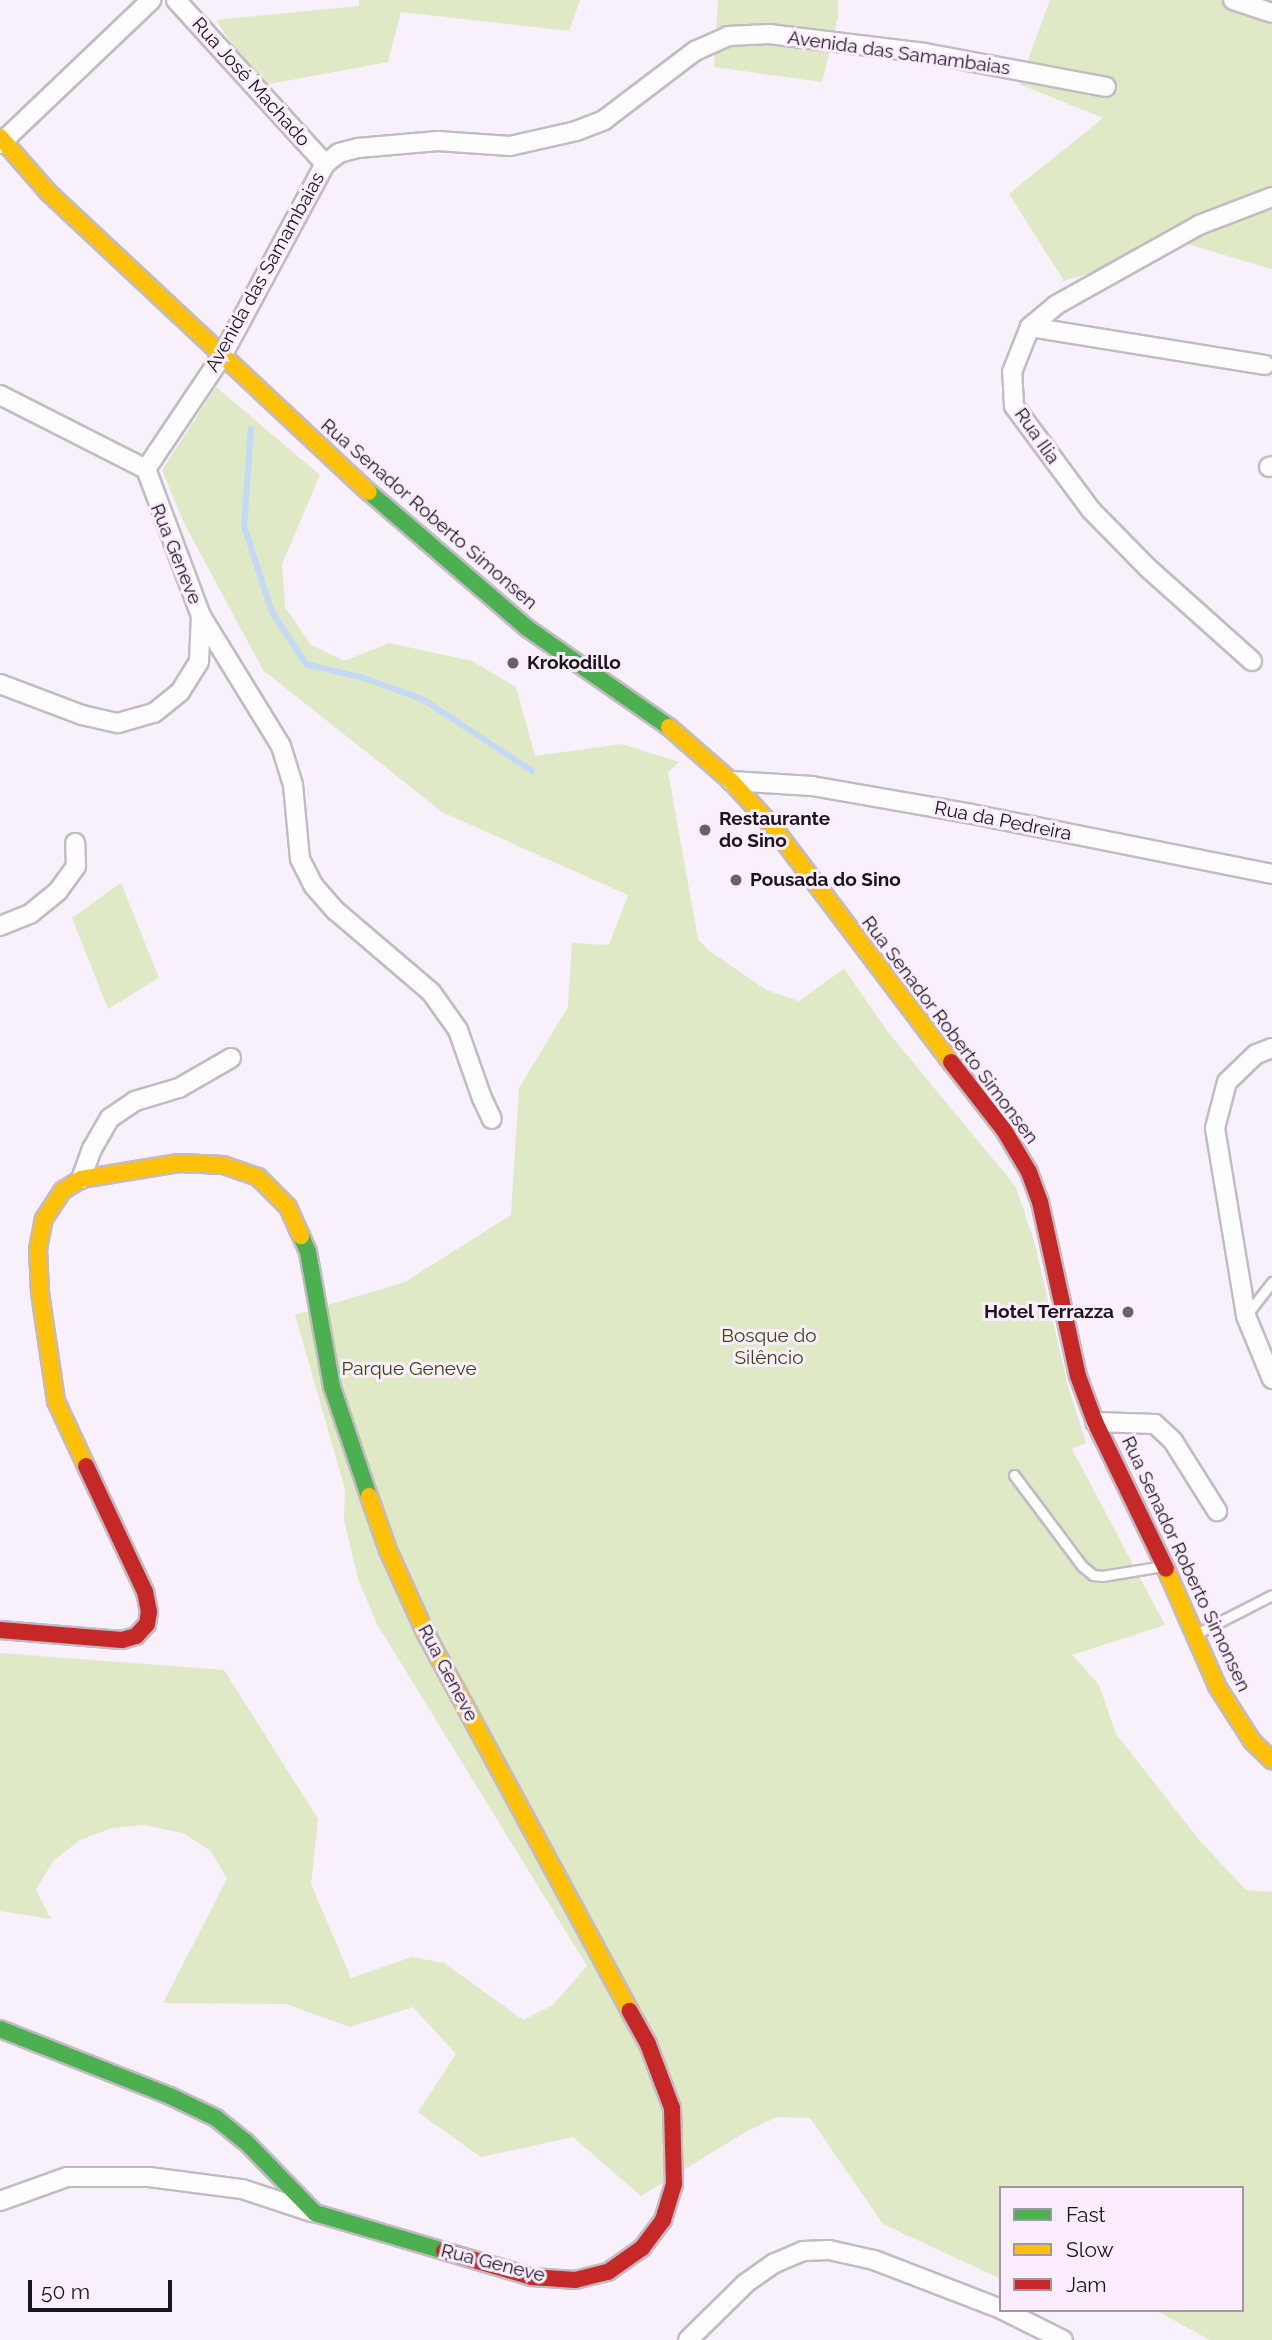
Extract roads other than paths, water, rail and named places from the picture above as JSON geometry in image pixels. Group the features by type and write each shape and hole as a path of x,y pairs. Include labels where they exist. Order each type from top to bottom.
{"street":[{"path":"1,140 151,0"},
{"name":"Rua José Machado","path":"176,0 325,164"},
{"path":"1233,0 1272,13"},
{"name":"Avenida das Samambaias","path":"146,469 222,356 325,164 339,153 358,148 438,141 510,146 576,131 604,120 695,51 728,36 769,34 925,52 1106,87"},
{"name":"Rua Senador Roberto Simonsen","path":"1,140 48,192 400,521 527,628 665,724 731,781 773,827 845,926 1004,1130 1029,1172 1040,1202 1077,1376 1095,1422 1166,1566 1217,1686 1252,1741 1272,1760"},
{"name":"Rua Ilia","path":"1252,661 1148,568 1091,510 1014,406 1012,372 1030,327 1056,304 1199,225 1272,197"},
{"path":"1030,327 1265,365"},
{"path":"0,395 146,469"},
{"name":"Rua Geneve","path":"0,684 82,715 118,723 154,713 180,692 199,662 201,616 146,469"},
{"path":"201,616 281,746 293,785 300,859 313,885 336,911 431,992 458,1030 492,1119"},
{"name":"Rua da Pedreira","path":"731,781 838,791 1272,874"},
{"path":"0,926 30,914 58,891 76,866 75,843"},
{"path":"1272,1048 1256,1054 1227,1082 1215,1128 1246,1316 1272,1379"},
{"path":"0,1630 122,1640 136,1636 147,1624 149,1612 145,1592 56,1401 46,1343 38,1249 44,1219 62,1191 81,1179 92,1149 110,1118 135,1101 179,1088 231,1058"},
{"name":"Rua Geneve","path":"0,2029 170,2096 216,2118 246,2142 315,2213 532,2277 575,2280 608,2272 642,2248 663,2220 674,2184 672,2109 648,2044 425,1632 388,1550 332,1387 308,1252 288,1207 258,1177 223,1165 179,1163 81,1179"},
{"path":"1095,1422 1155,1424 1173,1441 1217,1511"},
{"path":"0,2201 67,2177 149,2177 242,2189 315,2213"},
{"path":"688,2340 746,2283 775,2263 803,2251 829,2250 874,2260 999,2309"},
{"path":"1006,2312 1063,2340"}],"lane":[{"path":"1246,1316 1272,1282"},
{"path":"1014,1475 1082,1566 1093,1575 1166,1566"},
{"path":"1194,1634 1272,1595"}],"waterway":[{"path":"251,429 244,526 272,612 306,664 364,678 424,700 532,771"}],"place":[{"name":"Krokodillo","path":"513,663"},
{"name":"Restaurante do Sino","path":"705,830"},
{"name":"Pousada do Sino","path":"736,880"},
{"name":"Hotel Terrazza","path":"1128,1312"}],"park label":[{"name":"Bosque do Silêncio","path":"769,1347"},
{"name":"Parque Geneve","path":"409,1369"}]}
